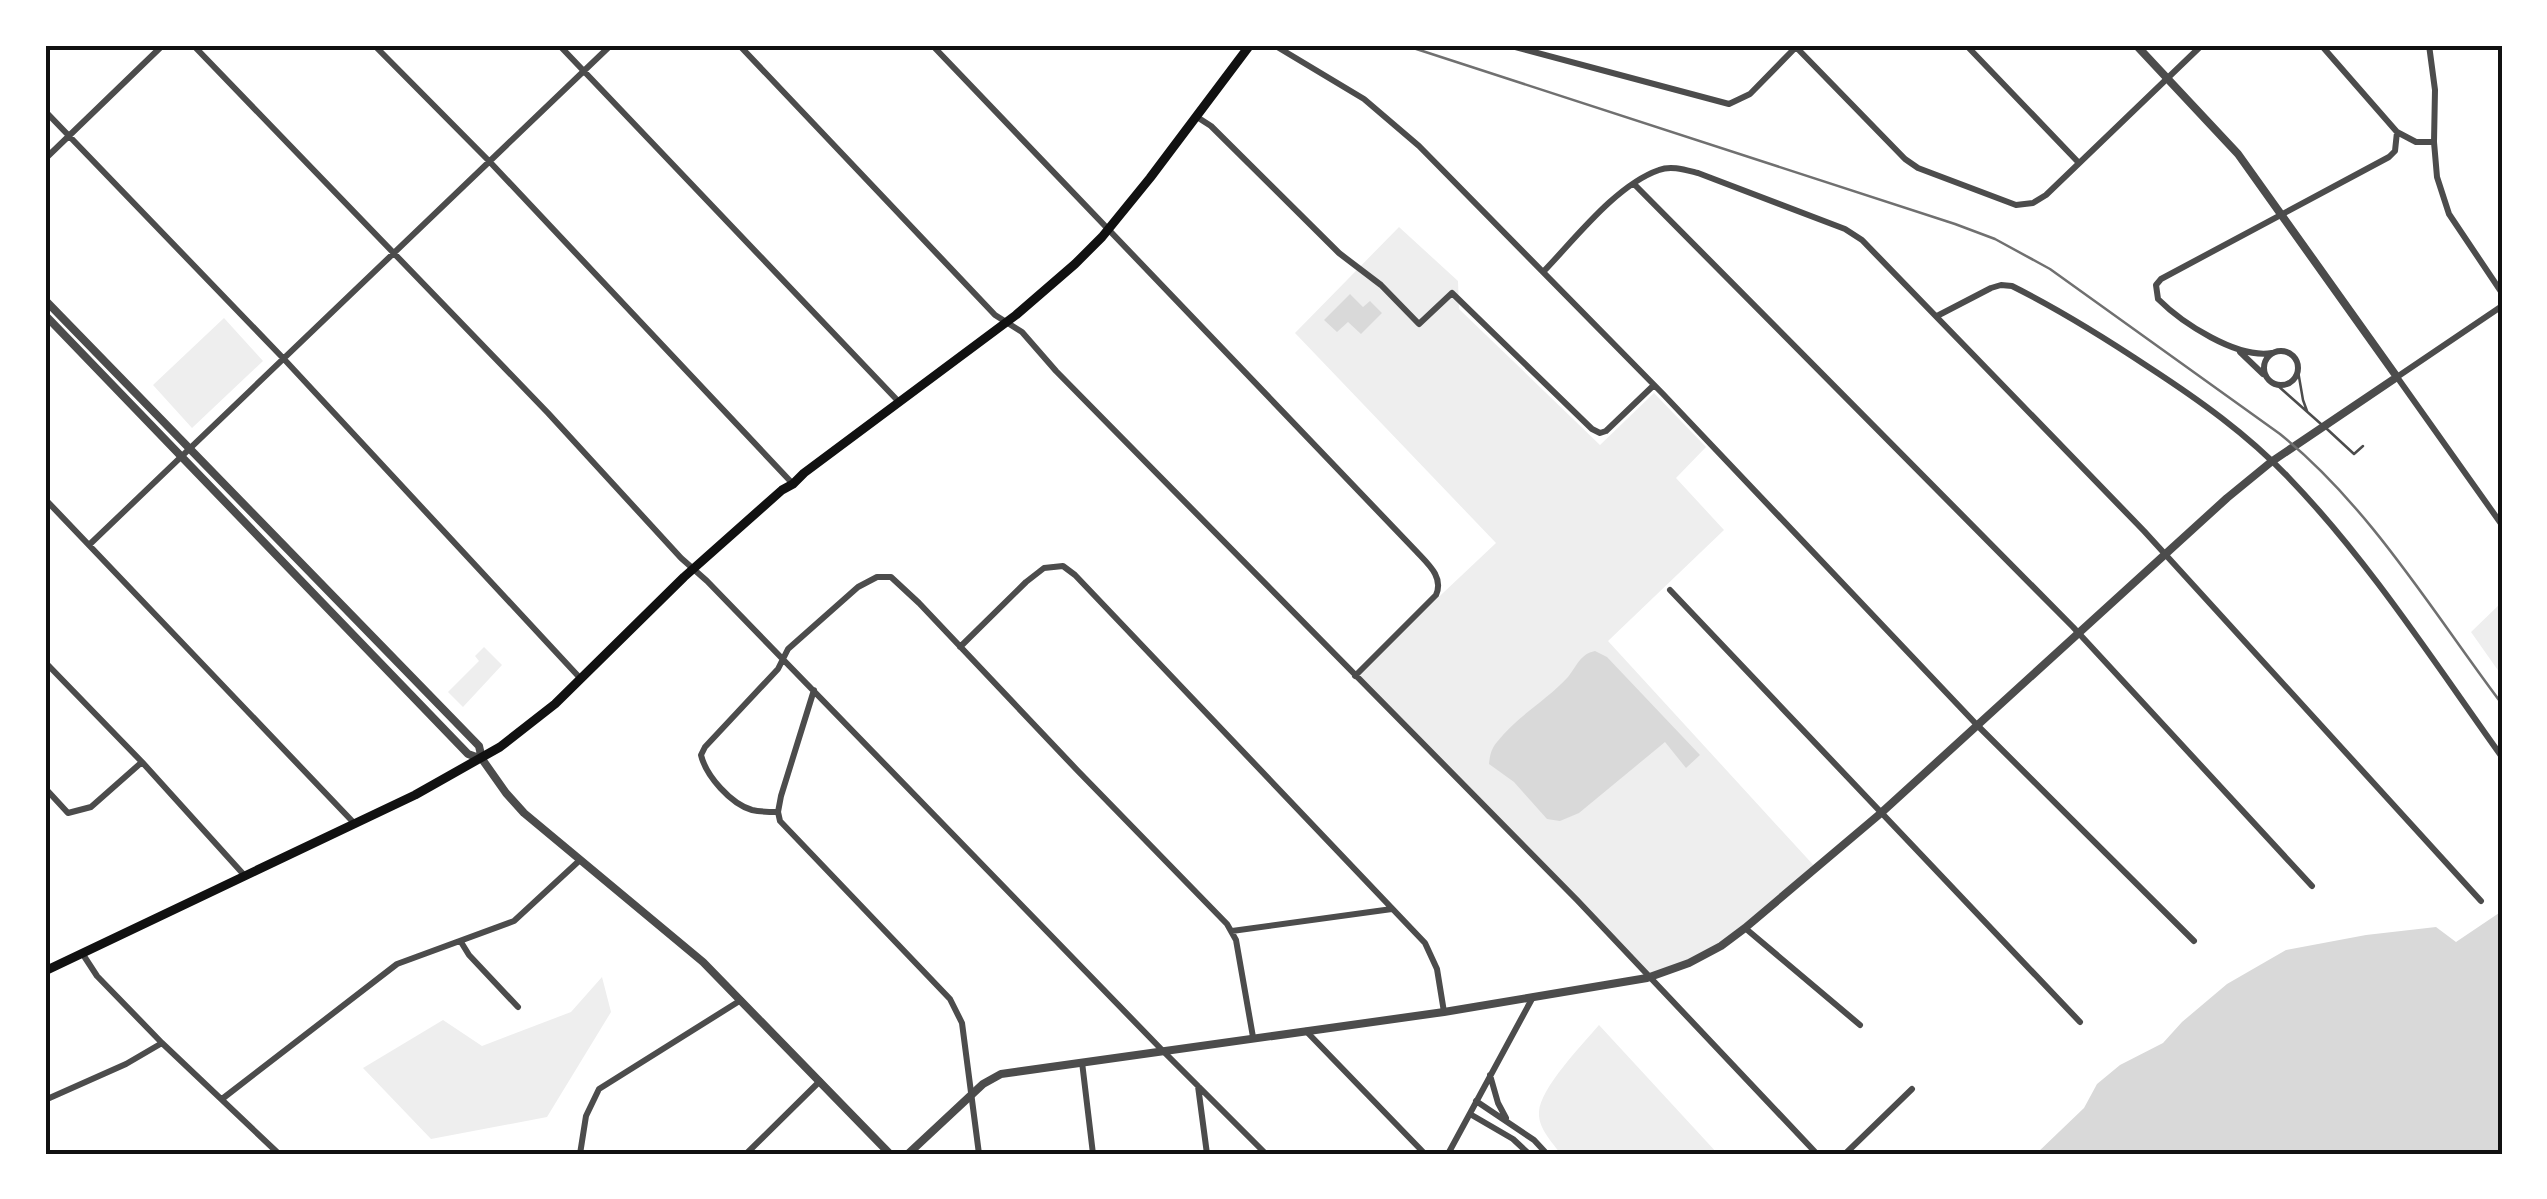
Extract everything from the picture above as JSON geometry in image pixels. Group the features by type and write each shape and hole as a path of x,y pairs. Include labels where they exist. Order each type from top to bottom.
{"main road":[{"path":"45,971 432,787 482,758 550,708 763,506 1068,271 1109,229 1250,45"}],"street":[{"path":"45,159 163,45"},
{"path":"193,45 548,413 673,550 1266,1154"},
{"path":"374,45 489,161 793,484"},
{"path":"558,45 899,402"},
{"path":"89,545 611,45"},
{"path":"740,45 994,315 1022,332 1577,900 1818,1154"},
{"path":"932,45 1436,574 1440,584 1436,595 1355,676"},
{"path":"1274,45 1364,99 1419,146 1544,270 1978,725 2194,941"},
{"path":"1508,45 1729,104 1750,94 1795,46 1904,159 1918,168 2016,205 2033,204 2046,195 2202,45"},
{"path":"1966,45 2078,162"},
{"path":"2136,45 2238,154 2502,525"},
{"path":"2321,45 2398,132 2416,142 2434,142"},
{"path":"2428,45 2435,90 2437,177 2449,214 2502,294"},
{"path":"45,111 580,678"},
{"path":"1197,116 1420,324 1452,293 1592,429 1606,431 1654,385"},
{"path":"2239,351 2260,355 2289,352 2297,360 2298,371 2289,384 2277,385 2267,379 2239,351 2166,308 2155,293 2156,285 2389,157 2395,151 2398,132"},
{"path":"1544,270 1614,199 1660,169 1698,172 1845,229 1862,240 2166,555 2481,901"},
{"path":"1634,184 2078,633 2312,886"},
{"path":"1938,316 1991,288 2012,286 2085,324 2186,391 2245,436 2290,479 2349,547 2502,757"},
{"path":"45,300 186,453"},
{"path":"908,1154 983,1084 1000,1074 1444,1012 1650,977 1689,964 1745,928 1881,813 2258,473 2502,306"},
{"path":"45,315 479,746 482,758 518,807 686,948 890,1154"},
{"path":"2267,379 2264,362 2272,353"},
{"path":"45,499 354,824"},
{"path":"960,647 1044,568 1063,566 1074,574 1424,943 1437,969 1444,1012"},
{"path":"778,812 756,812 740,805 708,773 701,754 778,669 788,649 858,587 884,575 898,582 1232,931 1254,1038"},
{"path":"1670,590 2080,1022"},
{"path":"45,662 244,876"},
{"path":"814,690 780,796 780,821 950,999 962,1023 980,1154"},
{"path":"45,788 68,813 92,807 142,762"},
{"path":"222,1098 396,964 514,921 580,860"},
{"path":"1232,931 1392,909"},
{"path":"1745,928 1860,1025"},
{"path":"460,942 518,1007"},
{"path":"82,953 97,976 162,1043 279,1154"},
{"path":"1448,1154 1534,996"},
{"path":"580,1154 586,1116 599,1088 741,1000"},
{"path":"1306,1031 1426,1154"},
{"path":"45,1100 126,1064 162,1043"},
{"path":"1082,1062 1093,1154"},
{"path":"1490,1075 1507,1119"},
{"path":"746,1154 820,1081"},
{"path":"1197,1083 1207,1154"},
{"path":"1846,1154 1912,1089"},
{"path":"1476,1101 1507,1119 1546,1154"},
{"path":"1470,1114 1529,1154"}],"lane":[{"path":"2298,371 2308,412"},
{"path":"2277,385 2354,454 2363,446"}],"shaded area":[{"path":"1399,227 1458,281 1459,309 1600,445 1654,393 1706,447 1676,478 1724,530 1608,641 1817,869 1721,946 1654,979 1355,676 1496,543 1295,333"},
{"path":"1350,294 1363,307 1370,301 1382,313 1361,334 1348,322 1337,332 1324,320"},
{"path":"224,318 263,361 192,428 153,385"},
{"path":"2502,602 2502,676 2471,632"},
{"path":"484,647 502,665 463,707 448,692 479,661 475,656"},
{"path":"1595,651 1607,657 1700,755 1686,768 1665,742 1579,813 1560,821 1547,819 1514,782 1489,764 1491,752 1513,724 1559,686 1582,658"},
{"path":"2502,911 2502,1154 2036,1154 2084,1108 2097,1084 2120,1065 2163,1043 2227,984 2286,950 2436,927 2456,942"},
{"path":"602,977 611,1012 547,1117 431,1139 363,1068 443,1020 482,1046 571,1012"},
{"path":"1599,1025 1718,1154 1561,1154 1541,1124 1541,1102 1563,1067"}],"tram line":[{"path":"1404,45 1955,224 1995,239 2050,269 2280,434 2313,463 2372,527 2502,704"}]}
